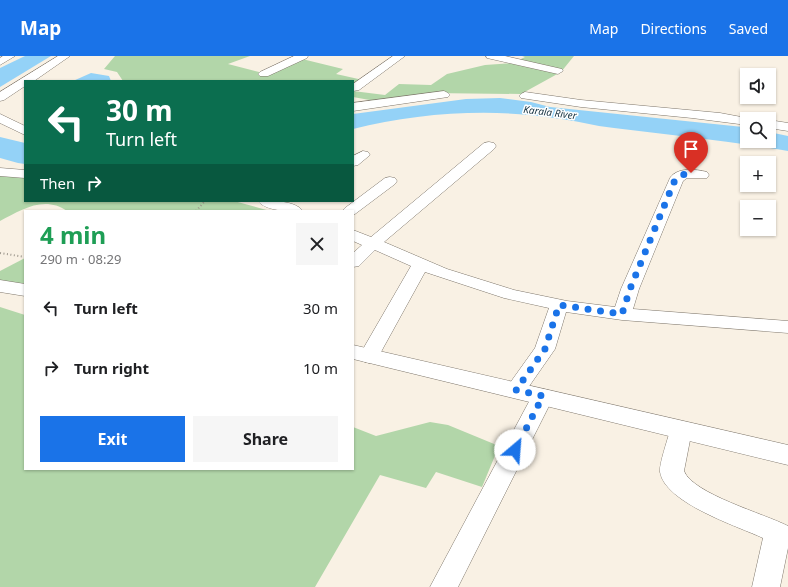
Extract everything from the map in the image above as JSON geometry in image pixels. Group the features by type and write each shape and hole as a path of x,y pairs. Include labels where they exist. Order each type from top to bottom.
{"main road":[{"path":"0,286 24,290"},
{"path":"361,354 788,454"}],"street":[{"path":"0,62 10,56"},
{"path":"27,80 65,56"},
{"path":"264,74 303,56"},
{"path":"355,88 400,56"},
{"path":"492,56 558,71"},
{"path":"0,97 24,82"},
{"path":"354,107 444,95"},
{"path":"525,96 592,105 740,120"},
{"path":"0,118 24,130"},
{"path":"776,125 788,127"},
{"path":"354,261 372,244 489,146"},
{"path":"0,172 24,174"},
{"path":"622,314 630,289 677,178 685,174 702,175"},
{"path":"351,210 390,181"},
{"path":"271,202 293,206"},
{"path":"354,236 441,273 510,294 559,305 622,314 788,327"},
{"path":"361,354 420,265"},
{"path":"516,390 545,349 559,305"},
{"path":"444,587 543,396"},
{"path":"681,430 672,470 675,479 683,488 703,501 783,534 766,587"}],"path":[{"path":"196,210 204,202"},
{"path":"0,253 24,257"}],"green space":[{"path":"115,56 250,56 228,64 263,73 298,58 343,69 336,74 363,80 354,87 354,80 122,80 117,72 104,69"},
{"path":"522,56 574,56 561,72 521,94 431,93 375,101 354,97 354,91 385,95 399,84 431,85 447,74 485,65 513,63 525,57"},
{"path":"0,173 24,176 24,202 238,202 266,210 65,210 50,204 41,204 24,209 0,221"},
{"path":"24,259 24,284 0,281 0,271"},
{"path":"0,307 24,315 24,470 354,470 354,427 376,436 430,422 448,425 499,446 482,487 436,472 426,488 380,475 315,587 0,587"}],"water":[{"path":"25,56 51,56 0,87 0,68"},
{"path":"91,73 109,76 111,80 75,80"},
{"name":"Karala River","path":"500,98 531,102 550,107 740,127 740,144 606,127 562,119 504,113 428,116 402,119 354,129 354,114 466,99"},
{"path":"776,133 788,136 788,151 768,148 776,148"},
{"path":"0,137 24,143 24,164 0,158"}],"route":[{"path":"515,450 543,396 516,390 545,349 559,305 622,314 630,289 674,182 681,175 691,173"}]}
